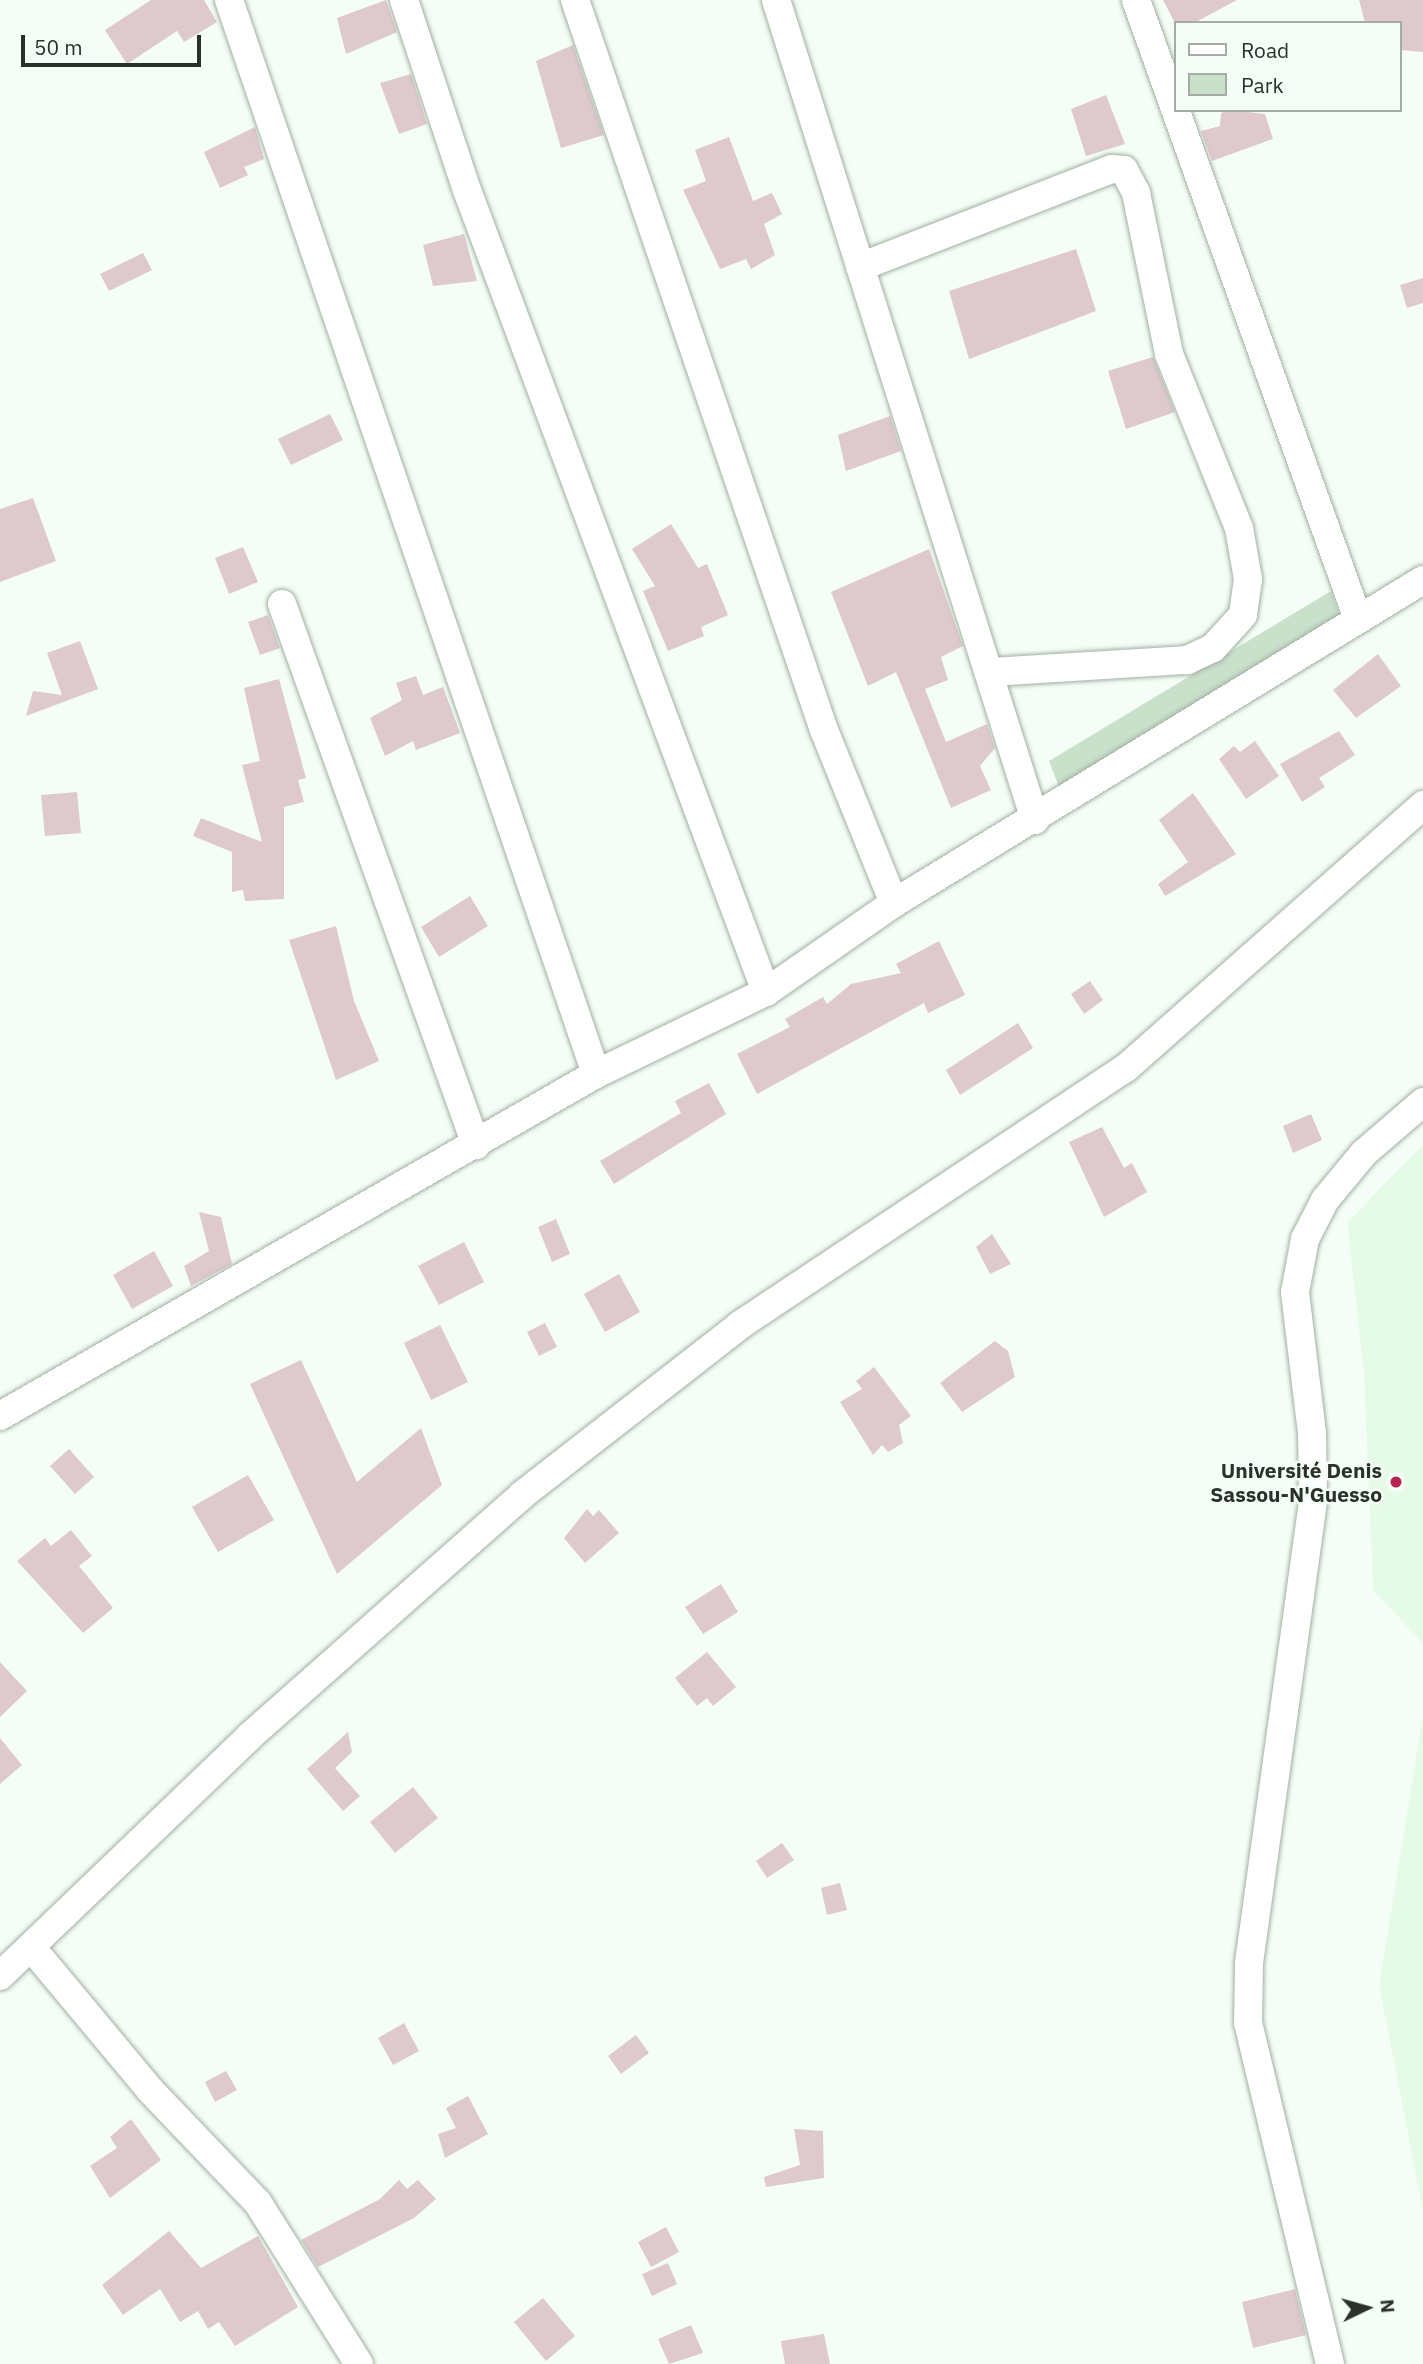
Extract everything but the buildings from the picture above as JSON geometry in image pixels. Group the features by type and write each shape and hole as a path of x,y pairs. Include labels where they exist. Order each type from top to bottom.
{"street":[{"path":"229,0 596,1074"},
{"path":"404,0 467,190 766,992"},
{"path":"575,0 824,730 894,903"},
{"path":"776,0 1035,820"},
{"path":"1136,0 1174,106"},
{"path":"1176,112 1358,619"},
{"path":"860,267 1112,169 1124,170 1136,193 1169,354 1239,528 1248,579 1243,615 1213,648 1187,660 988,672"},
{"path":"0,1416 596,1074 766,992 894,903 1035,820 1423,580"},
{"path":"282,604 476,1145"},
{"path":"1,1973 250,1736 522,1495 740,1325 1126,1068 1423,805"},
{"path":"1330,2364 1248,2023 1251,1951 1313,1501 1312,1433 1295,1292 1305,1239 1325,1200 1364,1153 1423,1102"},
{"path":"31,1947 150,2090 258,2203 359,2364"}],"shaded area":[{"name":"Université Denis Sassou-N'Guesso","path":"1423,1144 1423,1643 1373,1590 1364,1374 1347,1223"},
{"path":"1423,1715 1423,2211 1379,1985"}],"green space":[{"path":"1331,591 1340,617 1061,792 1049,761"}],"place":[{"name":"Université Denis Sassou-N'Guesso","path":"1396,1482"}]}
